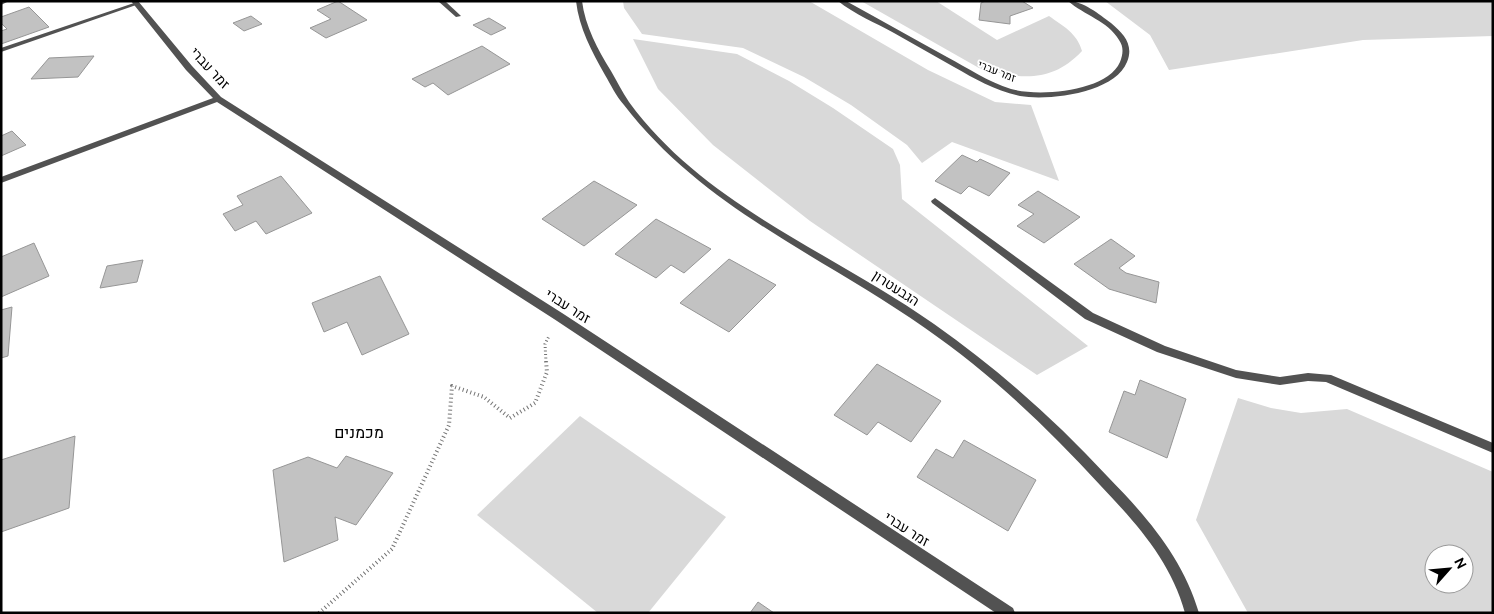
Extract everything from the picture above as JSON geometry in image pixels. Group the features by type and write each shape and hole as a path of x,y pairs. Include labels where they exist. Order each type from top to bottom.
{"street":[{"path":"1,2 6,1"},
{"path":"441,1 458,16"},
{"name":"הגבעטרון","path":"579,1 584,22 609,78 628,107 651,135 680,162 726,198 790,240 868,286 927,324 975,359 1023,399 1082,456 1138,516 1172,563 1189,595 1192,613"},
{"name":"זמר עברי","path":"841,1 987,82 1023,94 1041,95 1079,90 1095,85 1121,69 1125,60 1127,50 1122,38 1107,24 1072,1"},
{"path":"1,50 135,3"},
{"name":"זמר עברי","path":"135,3 189,68 218,99 558,316 1008,613"},
{"path":"1,180 218,99"},
{"path":"935,201 1089,316 1161,349 1236,374 1280,381 1308,377 1327,378 1493,448"}],"path":[{"path":"319,613 392,549 449,425 452,386 484,397 510,418 534,403 548,372 545,344 558,316"}],"shaded area":[{"path":"623,1 809,1 928,70 995,102 1031,105 1059,181 952,142 922,163 907,145 851,105 804,77 743,48 642,34 624,8"},
{"path":"861,1 936,1 997,40 1049,16 1077,39 1082,51 1070,62 1046,74 1021,76 994,72 979,68"},
{"path":"1105,1 1493,1 1493,36 1363,40 1169,70 1150,35"},
{"path":"633,39 737,54 789,81 833,108 893,149 900,165 902,199 1088,346 1037,375 810,221 713,145 658,89"},
{"path":"1238,398 1271,408 1301,413 1347,409 1493,472 1493,613 1248,613 1196,520"},
{"path":"580,416 726,517 648,613 598,613 477,515"}],"building":[{"path":"338,1 367,20 326,38 310,28 331,19 317,10"},
{"path":"985,1 1022,1 1033,8 1010,16 1010,24 979,20 981,3"},
{"path":"29,7 49,27 1,44 1,31 7,29 1,23 1,17"},
{"path":"251,16 262,24 244,31 233,23"},
{"path":"489,18 506,28 491,35 473,25"},
{"path":"482,46 510,64 448,95 433,83 425,87 412,79"},
{"path":"94,56 78,77 31,79 49,58"},
{"path":"12,131 26,145 1,156 1,136"},
{"path":"962,155 977,162 980,159 1010,173 989,196 969,186 961,194 935,181"},
{"path":"281,176 312,213 266,234 256,221 235,231 223,214 243,205 237,196"},
{"path":"594,181 637,205 584,246 542,219"},
{"path":"1038,191 1080,217 1044,243 1017,226 1034,214 1018,205"},
{"path":"656,219 711,249 684,273 671,265 656,278 615,254"},
{"path":"1111,239 1135,256 1119,268 1126,273 1159,282 1156,303 1109,289 1074,264"},
{"path":"34,243 49,276 1,297 1,257"},
{"path":"729,259 776,285 729,332 680,303"},
{"path":"143,260 137,282 100,288 107,266"},
{"path":"380,276 409,334 362,355 347,322 324,332 312,303"},
{"path":"12,307 8,356 1,358 1,310"},
{"path":"877,364 941,401 911,442 878,422 867,435 834,415"},
{"path":"1140,380 1186,399 1167,458 1109,432 1124,391 1135,395"},
{"path":"75,436 69,508 1,532 1,460"},
{"path":"964,440 1036,480 1008,531 917,477 936,449 953,458"},
{"path":"346,456 393,473 356,525 335,517 338,540 284,562 273,470 308,457 337,468"},
{"path":"758,602 774,613 750,613"}],"district":[{"name":"מכמנים","path":"359,432"}]}
